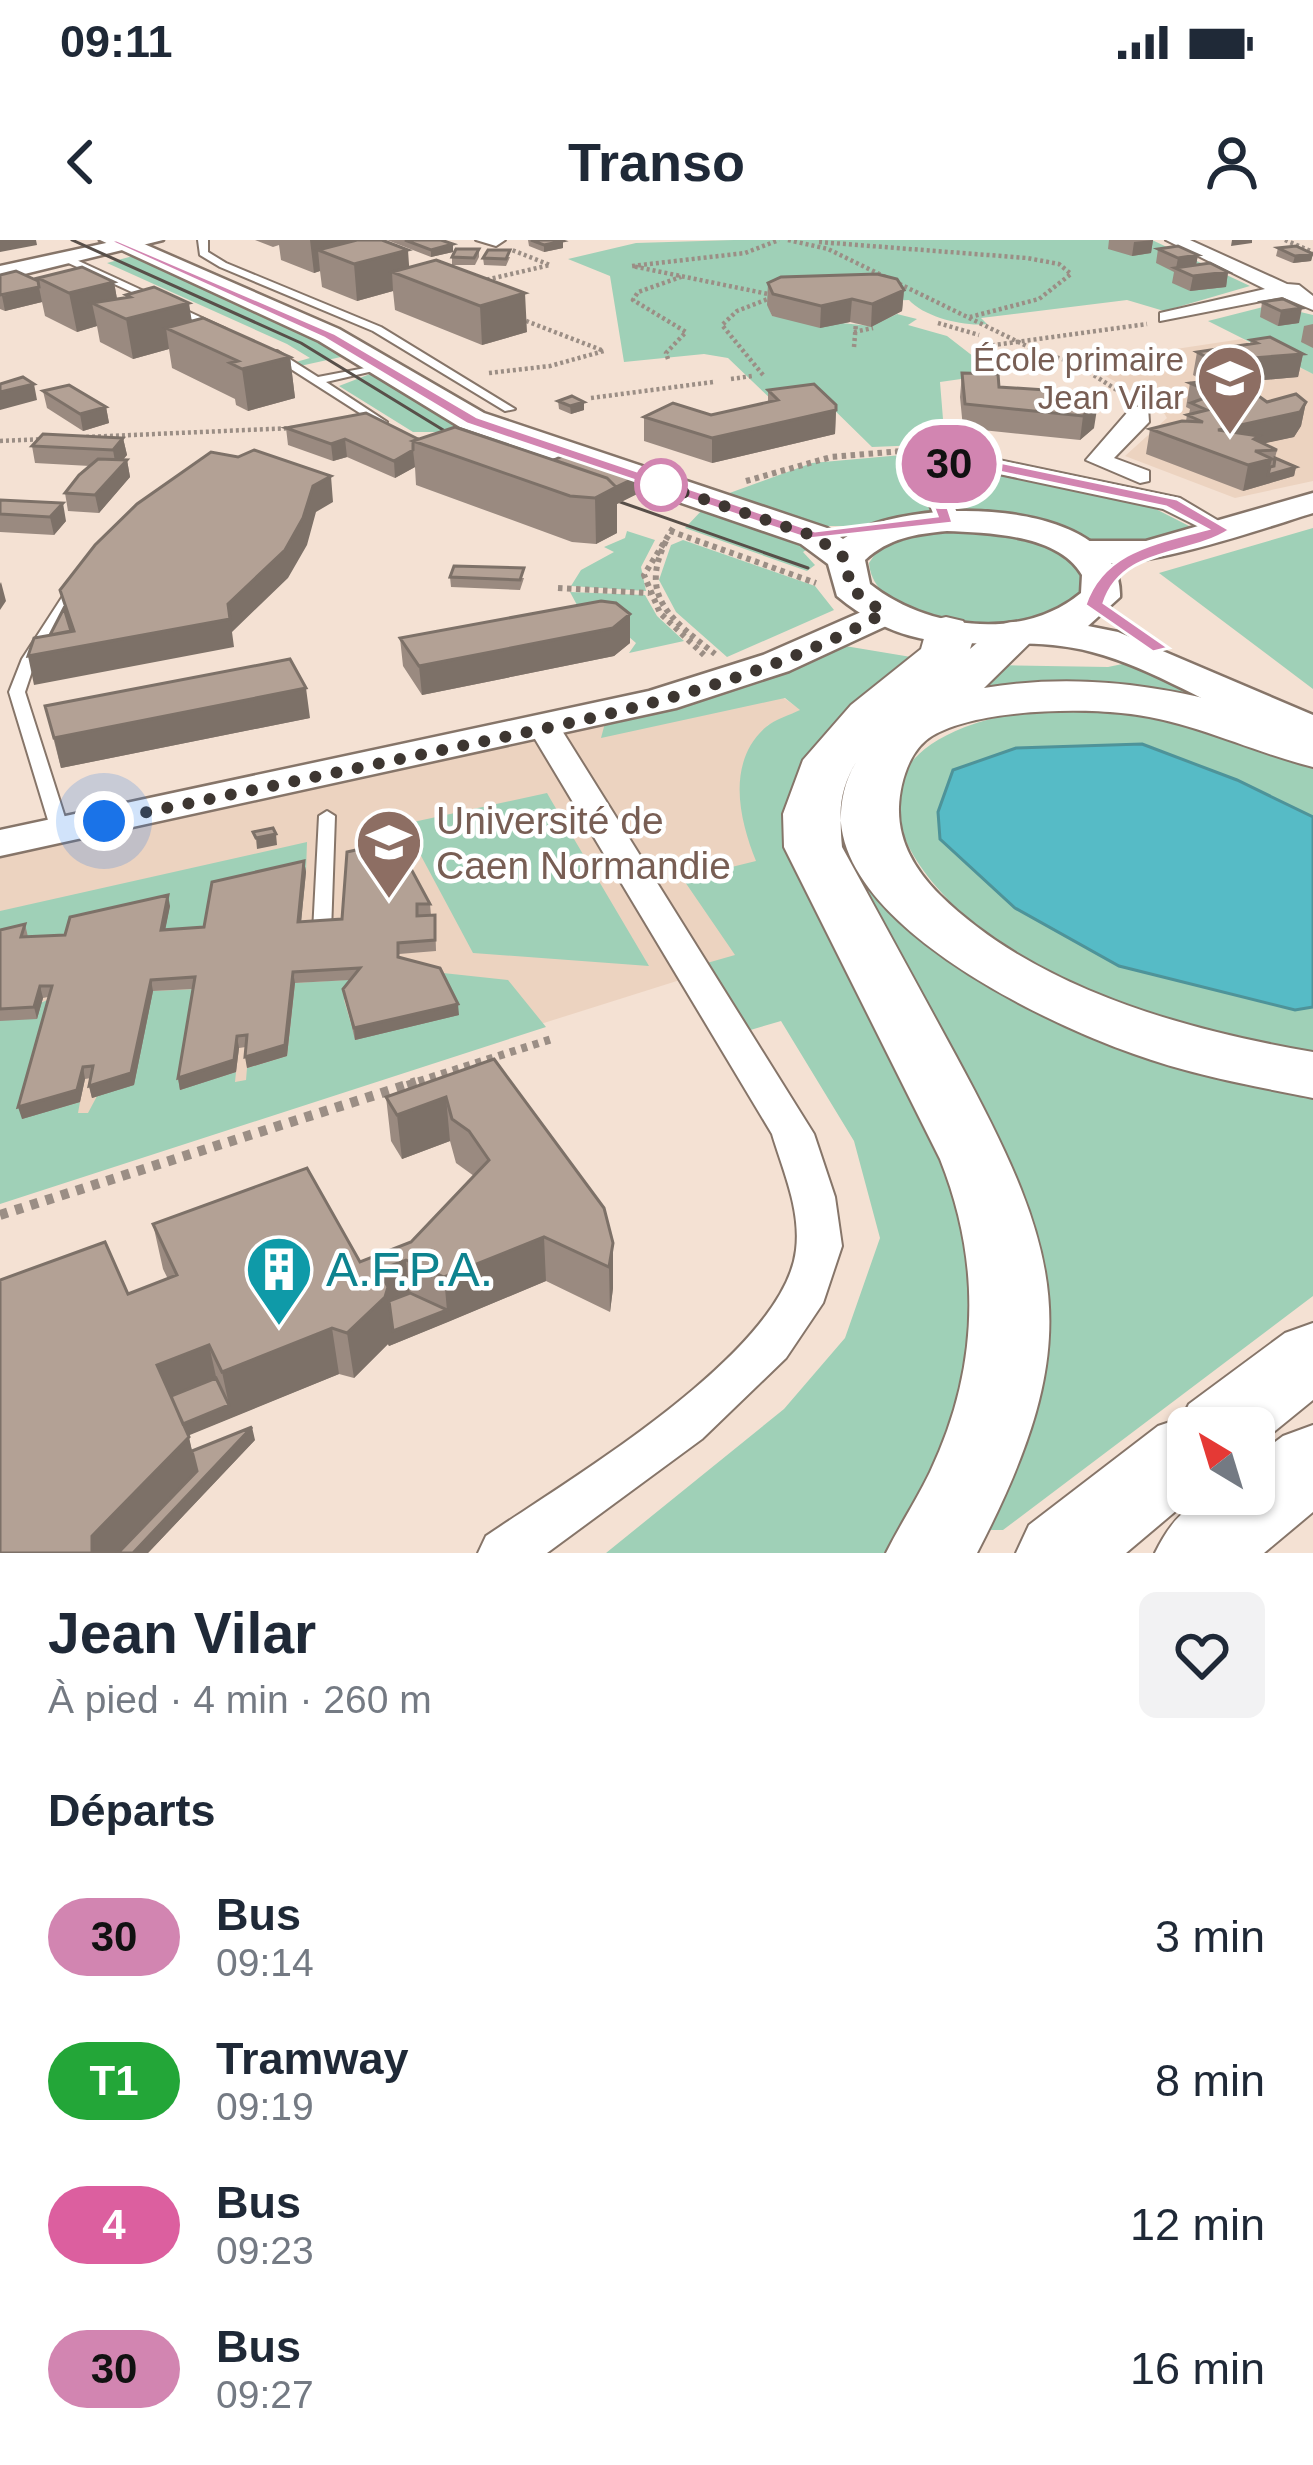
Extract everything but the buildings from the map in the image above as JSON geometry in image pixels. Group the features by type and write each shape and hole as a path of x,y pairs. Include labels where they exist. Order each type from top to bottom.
{"highway":[{"path":"915,622 950,640 944,656 823,764 807,812 813,847 963,1134 1009,1265 1010,1325 999,1395 971,1486 931,1553"},
{"path":"1026,632 886,756 872,785 870,827 892,876 938,925 1036,988 1148,1036 1313,1075"},
{"path":"906,734 958,710 1006,699 1091,695 1198,710 1313,751"},
{"path":"1246,1407 1313,1355"},
{"path":"1200,1553 1313,1461"},
{"path":"1061,1553 1167,1468"}],"main road":[{"path":"130,242 329,335 473,429 516,436 830,548 882,531 947,520 1020,527 1092,578 1118,624 1312,730"},
{"path":"830,548 850,588 915,622 1103,641 1312,730"},
{"path":"1026,632 1061,625 1092,578"}],"street":[{"path":"1175,240 1313,304"},
{"path":"0,273 130,242"},
{"path":"1158,320 1313,284"},
{"path":"1140,412 1137,422 1099,458 1102,465 1168,485 1235,526"},
{"path":"947,520 930,477 938,466 966,460 1171,503 1235,526"},
{"path":"1092,578 1148,551 1313,503"},
{"path":"0,843 545,729 736,677 825,644 915,622"},
{"path":"505,1553 715,1401 786,1327 818,1259 813,1202 793,1134 545,729"}],"lane":[{"path":"203,247 377,329 509,409 473,429"},
{"path":"67,259 233,335"},
{"path":"263,348 390,428"},
{"path":"316,381 382,366"},
{"path":"61,830 17,692 29,658 85,574"},
{"path":"322,932 327,816"}],"path":[{"path":"465,284 550,265 491,240"},
{"path":"763,375 722,325 737,311 778,296 632,266 745,253 779,240"},
{"path":"788,240 1027,258 1059,264 1070,274 1039,299 969,317"},
{"path":"1285,240 1313,252"},
{"path":"810,241 1059,360"},
{"path":"668,359 666,353 686,332 633,300 638,292 681,277"},
{"path":"895,293 918,292"},
{"path":"458,376 550,366 604,351 504,312"},
{"path":"980,347 1158,320"},
{"path":"854,347 856,323"},
{"path":"938,323 979,335"},
{"path":"854,332 873,328"},
{"path":"731,379 752,376"},
{"path":"591,398 713,382"},
{"path":"80,437 294,428"},
{"path":"0,441 60,438"},
{"path":"734,486 831,458 917,449"},
{"path":"673,528 652,570 656,587 670,615 719,662 688,644 649,592 644,575 673,528"},
{"path":"673,528 820,584 829,596"},
{"path":"558,588 649,592"},
{"path":"0,1215 555,1038"}],"shaded area":[{"name":"École primaire Jean Vilar","path":"1242,339 1313,374 1313,481 1235,498 1125,456 1167,418 1161,408 1083,363"},
{"name":"Université de Caen Normandie","path":"768,687 801,710 768,725 745,759 800,942 0,1195 0,857"}],"green space":[{"path":"1152,240 1250,286 1164,311 1127,300 981,318 987,324 978,325 934,316 909,300 768,305 772,316 871,326 897,314 917,319 908,325 947,336 996,374 940,382 945,444 872,447 822,398 776,404 728,358 704,354 624,362 610,276 568,259 636,243"},
{"path":"133,256 350,355 300,366 296,362 310,358 287,344 107,263"},
{"path":"1271,305 1313,315 1313,374 1208,321"},
{"path":"370,374 381,375 474,432 413,432 339,386"},
{"path":"958,450 960,455 934,460 919,472 932,510 857,526 821,526 724,495 812,463"},
{"path":"965,467 1140,501 1193,528 1120,546 1099,544 1054,523 956,508 943,482 946,475"},
{"path":"704,508 814,545 803,552 815,565 807,571 685,528"},
{"path":"1313,528 1313,689 1159,573"},
{"path":"928,530 992,533 1044,543 1066,552 1080,565 1084,587 1065,608 1034,619 977,622 918,612 876,584 869,563 879,548"},
{"path":"627,531 655,540 641,567 646,591 571,586 581,570 614,552 604,547 625,538"},
{"path":"683,540 815,586 834,610 727,657 676,612 659,580 671,545"},
{"path":"570,592 645,595 657,616 684,641 629,653 636,643 621,630 584,618"},
{"path":"845,646 923,659 844,716 806,759 794,785 788,816 789,853 937,1134 966,1209 977,1340 935,1474 884,1553 606,1553 784,1409 845,1338 880,1238 854,1141 781,1021 747,1031 707,963 735,955 683,879 756,861 741,809 745,757 766,727 800,710 785,698 601,738 605,723 738,687"},
{"path":"1132,662 1209,698 1139,689 977,698 994,665 1108,667"},
{"path":"1128,708 1313,763 1313,1051 1170,1021 1067,982 1001,945 967,918 911,852 898,817 900,783 921,752 965,727 1005,716"},
{"path":"864,741 859,774 936,936 1313,1084 1313,1296 1003,1530 990,1530 987,1519 1032,1369 843,877 830,796"},
{"path":"547,793 649,966 473,953 404,824"},
{"path":"307,842 306,872 214,893 206,938 24,949 27,936 0,942 0,911"},
{"path":"443,973 508,980 546,1027 0,1204 0,1021 54,997 23,1118 80,1102 78,1113 88,1113 153,991 197,989 181,1089 236,1072 235,1082 246,1080 247,1068 287,1056 295,983 361,979 344,1000 356,1040"}],"water":[{"path":"1142,744 1237,780 1313,817 1313,1007 1295,1010 1119,966 1015,908 940,839 938,812 953,770 1016,748"}],"tram line":[{"path":"72,240 301,343 471,447"},
{"path":"589,491 808,568"}],"bus line":[{"name":"30","path":"113,240 329,335 472,421 814,536 947,520 930,477 938,466 966,460 1171,503 1221,530 1148,551 1102,579 1103,588 1094,605 1160,648"}],"place":[{"name":"École primaire Jean Vilar","path":"1230,437"},
{"name":"Université de Caen Normandie","path":"389,901"},
{"name":"A.F.P.A.","path":"279,1328"}],"route":[{"path":"104,821 545,729 736,677 825,644 884,613 850,588 844,574 846,559 814,536 661,485"}]}
